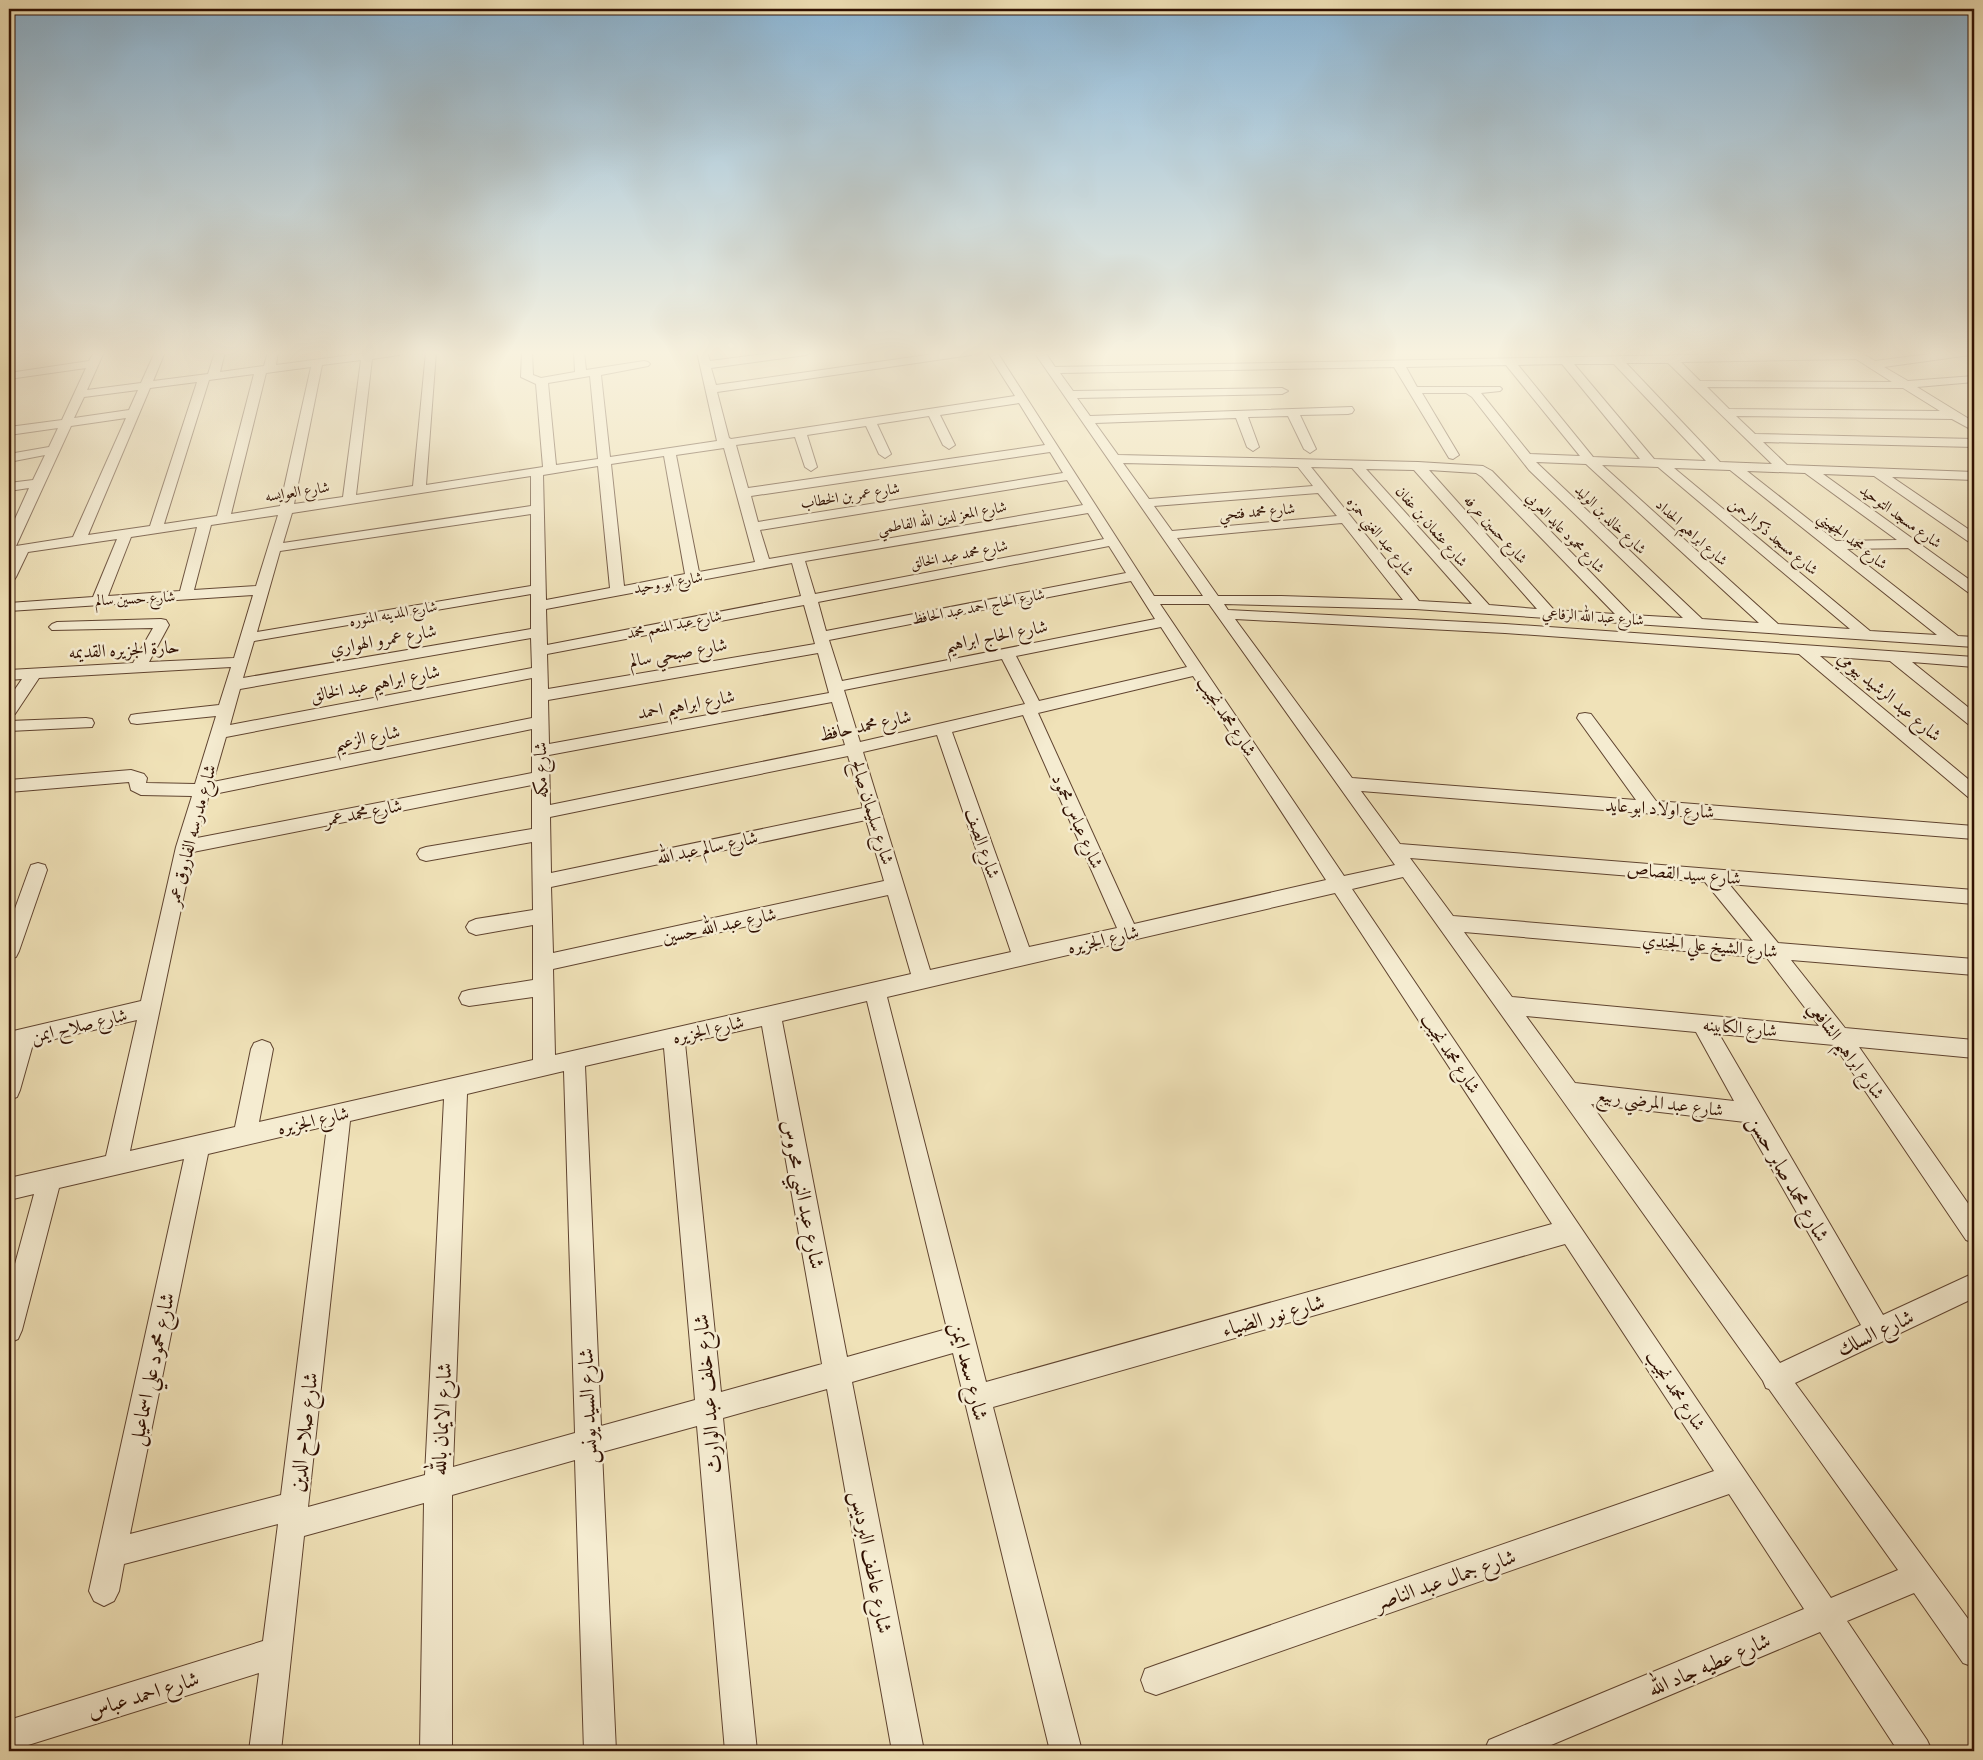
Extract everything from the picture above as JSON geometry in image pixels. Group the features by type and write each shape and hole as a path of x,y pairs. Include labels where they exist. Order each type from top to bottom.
{"street":[{"path":"9,546 61,434"},
{"path":"79,540 125,434"},
{"path":"156,529 189,434"},
{"path":"223,519 247,434"},
{"name":"شارع مدرسه الفاروق عمر","path":"115,1165 185,847 286,509 305,434"},
{"path":"349,500 361,434"},
{"path":"419,489 424,434"},
{"name":"شارع مكه","path":"543,434 544,471 537,509 544,1067"},
{"path":"602,434 617,591"},
{"path":"724,434 763,564"},
{"name":"شارع العوايسه","path":"9,551 786,434"},
{"path":"801,434 812,467"},
{"path":"876,434 885,454"},
{"path":"944,434 949,445"},
{"name":"شارع محمد نجيب","path":"1043,434 1114,541 1150,600 1916,1751"},
{"path":"1096,434 1393,850 1974,1652"},
{"path":"1248,434 1253,447"},
{"path":"1303,434 1310,449"},
{"path":"1441,434 1454,455"},
{"name":"شارع خالد بن الوليد","path":"1508,434 1525,458 1696,622"},
{"name":"شارع ابراهيم الحداد","path":"1568,434 1590,461 1772,628"},
{"name":"شارع مسجد ذكر الرحمن","path":"1630,434 1656,463 1865,634"},
{"path":"1687,434 1717,466"},
{"path":"1748,434 1783,468"},
{"path":"1752,438 1974,443"},
{"path":"743,494 1052,448"},
{"path":"9,458 54,450"},
{"path":"669,452 693,577"},
{"path":"1525,458 1949,475 1971,481"},
{"path":"1114,459 1418,466"},
{"name":"شارع عبد الغني حمزه","path":"1302,463 1415,605"},
{"name":"شارع عثمان بن عفان","path":"1356,465 1484,609"},
{"name":"شارع محمود عايد العربي","path":"1418,466 1479,469 1487,474 1628,618"},
{"name":"شارع حسين عرفه","path":"1418,466 1549,613"},
{"name":"شارع محمد الجهيني","path":"1733,466 1953,640"},
{"name":"شارع مسجد التوحيد","path":"1808,469 1974,590"},
{"path":"1877,472 1974,539"},
{"name":"شارع عمر بن الخطاب","path":"752,528 1071,476"},
{"path":"9,487 38,483"},
{"path":"1146,503 1323,489"},
{"name":"شارع المعز لدين الله الفاطمي","path":"798,558 1091,508"},
{"path":"274,548 537,509"},
{"name":"شارع محمد فتحي","path":"1169,535 1347,519"},
{"path":"186,596 205,522"},
{"path":"99,601 126,533"},
{"name":"شارع محمد عبد الخالق","path":"809,598 1114,541"},
{"path":"1834,545 1912,544"},
{"path":"9,577 23,549"},
{"name":"شارع ابو وحيد","path":"538,597 617,591 798,558"},
{"name":"شارع سليمان صالح","path":"798,558 924,980"},
{"name":"شارع الحاج احمد عبد الحافظ","path":"822,642 1136,576"},
{"name":"شارع حسين سالم","path":"9,606 262,590"},
{"name":"شارع المدينه المنوره","path":"248,638 538,597"},
{"name":"شارع عبد المنعم محمد","path":"539,651 809,598"},
{"path":"1150,600 1218,606"},
{"name":"شارع عبد الله الرفاعي","path":"1218,606 1415,605 1696,622 1974,642"},
{"name":"شارع عبد الله الرفاعي","path":"1218,606 1312,618 1654,638 1974,662"},
{"name":"شارع الحاج ابراهيم","path":"837,691 1007,653 1165,622"},
{"path":"57,627 161,623 162,625 138,668"},
{"name":"شارع عمرو الهواري","path":"234,685 539,632"},
{"name":"شارع صبحي سالم","path":"539,696 822,642"},
{"name":"شارع عبد الرشيد بيومي","path":"1804,650 1974,793"},
{"name":"شارع عباس محمود","path":"1007,653 1129,933"},
{"path":"1894,656 1974,720"},
{"name":"حارة الجزيره القديمه","path":"9,675 241,662"},
{"name":"شارع محمد حافظ","path":"541,813 854,749 1197,670"},
{"name":"شارع ابراهيم عبد الخالق","path":"219,733 539,672"},
{"path":"9,710 34,674"},
{"name":"شارع ابراهيم احمد","path":"540,751 837,691"},
{"path":"138,719 226,710"},
{"path":"1585,718 1651,807"},
{"name":"شارع الزعيم","path":"9,786 131,776 138,778 137,786 141,789 202,790 540,722"},
{"path":"9,726 86,723"},
{"name":"شارع الصف","path":"943,729 1023,957"},
{"name":"شارع محمد عمر","path":"185,847 540,777"},
{"name":"شارع اولاد ابو عايد","path":"1346,784 1974,832"},
{"name":"شارع سالم عبد الله","path":"542,882 873,812"},
{"path":"426,854 541,834"},
{"name":"شارع سيد القصاص","path":"1393,850 1974,897"},
{"name":"شارع الجزيره","path":"9,1189 1408,869"},
{"path":"9,951 38,870"},
{"name":"شارع ابراهيم الشافعي","path":"1710,875 1773,951 1840,1037 1974,1232"},
{"name":"شارع عبد الله حسين","path":"543,963 895,886"},
{"path":"476,926 542,916"},
{"name":"شارع الشيخ علي الجندي","path":"1446,923 1974,967"},
{"path":"469,998 543,987"},
{"name":"شارع سعد ايمن","path":"875,991 1066,1751"},
{"name":"شارع الكابينه","path":"1506,1005 1974,1049"},
{"name":"شارع صلاح ايمن","path":"17,1039 149,1008"},
{"name":"شارع عبد النبي محروس","path":"770,1015 837,1373"},
{"name":"شارع محمد صابر حسن","path":"1703,1024 1752,1113 1878,1330"},
{"name":"شارع خلف عبد الوارث","path":"674,1037 741,1751"},
{"path":"9,1090 17,1039"},
{"path":"245,1135 262,1049"},
{"name":"شارع السيد يونس","path":"574,1060 600,1751"},
{"name":"شارع الايمان بالله","path":"436,1751 438,1485 456,1087"},
{"name":"شارع عبد المرضي ربيع","path":"1568,1092 1752,1113"},
{"name":"شارع صلاح الدين","path":"265,1751 340,1113"},
{"name":"شارع محمود علي اسماعيل","path":"104,1591 198,1146"},
{"path":"9,1330 50,1180"},
{"name":"شارع نور الضياء","path":"977,1398 1570,1231"},
{"name":"شارع السلك","path":"1775,1379 1974,1285"},
{"path":"112,1553 438,1485 962,1338"},
{"name":"شارع عاطف البرديس","path":"837,1373 908,1751"},
{"name":"شارع جمال عبد الناصر","path":"1156,1680 1734,1478"},
{"name":"شارع عطيه جاد الله","path":"1500,1751 1919,1576"},
{"name":"شارع احمد عباس","path":"9,1736 277,1652"}]}
